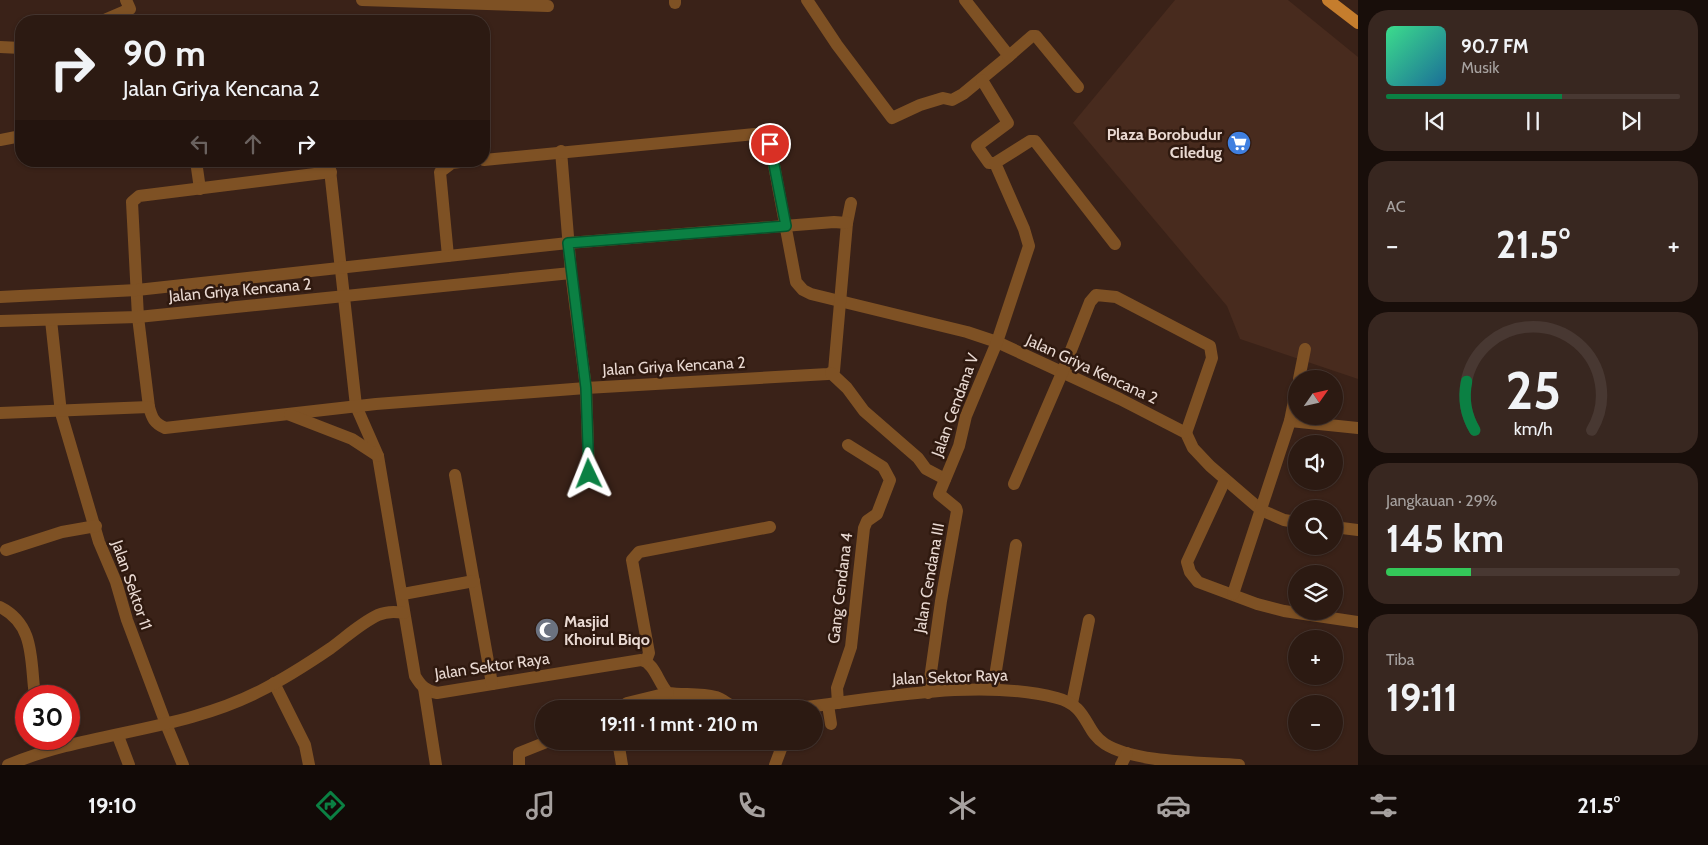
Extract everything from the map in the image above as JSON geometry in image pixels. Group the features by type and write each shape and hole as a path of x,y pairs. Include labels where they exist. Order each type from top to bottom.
{"main road":[{"path":"1328,0 1358,23"}],"street":[{"path":"116,15 130,9 126,0"},
{"path":"362,0 548,6"},
{"path":"808,0 837,45 892,118 920,105 943,98 952,100 982,80 1032,36 1036,36 1078,87"},
{"path":"965,0 1009,56"},
{"path":"0,47 15,48"},
{"path":"982,80 999,112 1008,123 977,146 985,160 989,163 995,163 1030,141 1035,141 1115,244"},
{"name":"Jalan Griya Kencana 2","path":"490,159 561,151 755,134 762,136 770,144 798,286 811,294 967,332 996,342 1186,433"},
{"path":"0,135 15,136"},
{"path":"561,151 571,273 586,388 589,474"},
{"name":"Jalan Cendana V","path":"945,479 959,446 966,416 996,342 1029,246 1024,229 995,163"},
{"path":"80,740 118,736 223,708 274,683 330,649 379,614 392,611 404,613 403,594 378,456 356,406 330,167 200,189 197,167"},
{"path":"447,167 440,172 448,256"},
{"name":"Jalan Griya Kencana 2","path":"200,189 139,196 134,198 132,202 138,317 149,407 155,422 165,428 356,406 586,388 832,373"},
{"path":"851,203 847,223 841,301 832,373 848,388 864,411 918,458 926,469 945,479"},
{"name":"Jalan Griya Kencana 2","path":"0,297 137,290 342,266 568,243 847,223"},
{"name":"Jalan Griya Kencana 2","path":"0,321 138,317 571,273"},
{"path":"1014,484 1062,373 1090,302 1096,296 1116,297 1210,346 1212,358 1186,433 1193,448 1225,480 1261,510 1288,521"},
{"path":"51,320 61,412"},
{"path":"1301,370 1305,349"},
{"path":"0,413 149,407"},
{"name":"Jalan Sektor 11","path":"61,412 96,526 99,542 116,582 127,620 183,765"},
{"name":"Jalan Griya Kencana 2","path":"287,414 352,439 378,456"},
{"path":"1233,594 1289,425"},
{"path":"1329,425 1358,428"},
{"name":"Gang Cendana 4","path":"833,704 851,647 864,528 867,521 880,510 890,480 889,475 882,467 848,445"},
{"path":"455,475 492,684"},
{"name":"Jalan Cendana III","path":"928,693 941,601 957,511 956,508 939,496 945,479"},
{"path":"1225,480 1187,562 1190,572 1198,582 1257,604 1284,611 1358,622"},
{"path":"6,550 62,532 96,526"},
{"path":"668,693 646,661 649,652 632,560 634,556 639,552 770,528"},
{"path":"1343,528 1358,530"},
{"path":"993,689 1016,545"},
{"path":"403,594 474,581"},
{"path":"0,606 16,617 27,635 34,685"},
{"name":"Jalan Sektor Raya","path":"404,613 415,676 424,688 437,693 641,660 646,661"},
{"path":"1089,620 1072,703 1082,712 1102,742 1117,750 1165,759 1239,765"},
{"path":"274,683 306,745 309,765"},
{"path":"424,688 436,765"},
{"name":"Jalan Sektor Raya","path":"823,705 928,693 993,689 1033,693 1072,703"},
{"path":"639,700 668,693 696,694 722,700"},
{"path":"831,724 833,704"},
{"path":"118,736 129,765"},
{"path":"519,765 519,753 535,747"},
{"path":"8,765 38,750"},
{"path":"620,750 622,765"},
{"path":"775,765 781,750"},
{"path":"1121,765 1126,752"}],"shaded area":[{"path":"1175,0 1288,0 1358,57 1358,379 1343,374 1343,370 1331,370 1240,339 1227,306 1073,123"}],"place":[{"name":"Plaza Borobudur Ciledug","path":"1239,143"},
{"name":"Masjid Khoirul Biqo","path":"547,630"}],"route":[{"path":"589,474 586,388 568,243 786,226 770,144"}]}
